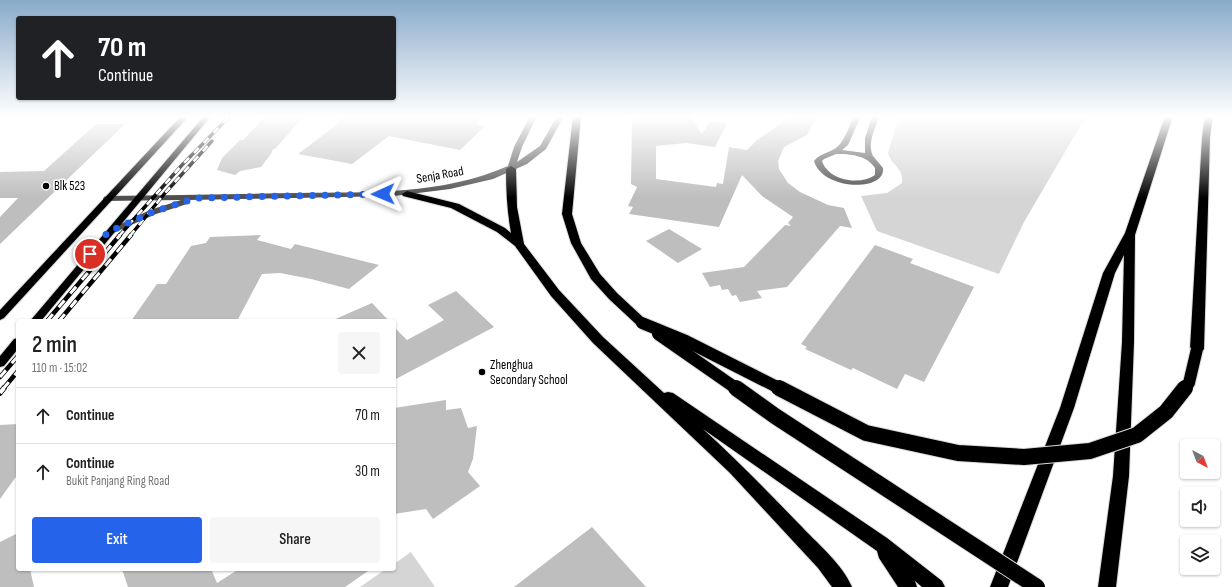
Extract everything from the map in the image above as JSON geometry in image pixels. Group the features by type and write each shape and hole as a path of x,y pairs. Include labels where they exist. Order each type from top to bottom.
{"highway":[{"path":"574,143 567,214 576,243 595,276 613,296 642,323 776,416 1037,587"},
{"path":"1000,587 1067,408 1109,273 1130,233 1160,143"},
{"path":"642,323 686,340 866,433 958,453 1024,457 1090,451 1137,435 1166,412 1189,383 1197,349 1206,143"},
{"path":"511,169 510,188 512,211 519,244"},
{"path":"407,194 455,206 501,230 519,244 555,293 598,340 735,468 824,562 843,587"},
{"path":"1107,587 1121,476 1128,342 1130,233"},
{"path":"632,372 880,544 936,587"},
{"path":"880,544 908,587"}],"main road":[{"path":"0,316 107,198 159,143"},
{"path":"37,319 184,143"},
{"path":"0,363 16,344"}],"street":[{"path":"511,169 520,143"},
{"name":"Senja Road","path":"107,198 407,194 490,177 511,169 535,154 545,143"},
{"path":"845,143 835,152 821,157 818,161 818,166 828,176 847,182 868,181 875,178 879,174 880,169 867,154 866,143"},
{"path":"835,152 854,153 871,159"},
{"path":"108,232 153,212 196,198"}],"shaded area":[{"path":"891,143 1070,143 1024,222 999,274 877,231 861,196 887,193 902,183 901,174 888,153"},
{"path":"411,552 435,587 360,587 383,571 396,571 396,563"}],"building":[{"path":"75,143 105,143 0,244 0,217 18,198 0,198 0,172 44,171"},
{"path":"237,143 280,143 275,149 273,149 261,167 240,171 235,175 217,170 222,158"},
{"path":"312,143 379,143 352,164 298,154"},
{"path":"426,143 467,143 460,150"},
{"path":"632,143 682,143 656,146 656,179 716,187 717,183 723,184 729,147 747,150 754,143 791,143 784,147 778,161 779,169 788,183 800,192 828,205 844,208 852,228 840,226 787,287 757,291 762,298 740,302 736,295 732,296 728,289 722,290 720,285 710,287 702,273 744,267 785,225 791,226 788,223 793,217 762,196 742,175 719,227 629,214 633,207 628,206 637,187 631,184"},
{"path":"689,143 717,143 715,147"},
{"path":"669,229 702,249 678,263 646,241"},
{"path":"261,235 257,240 291,249 295,244 379,265 349,289 280,273 262,274 238,319 132,319 157,284 166,284 191,246 206,243 210,237"},
{"path":"875,245 913,259 910,263 974,287 924,382 905,374 897,389 853,368 851,370 805,349 807,347 801,344"},
{"path":"456,291 494,327 396,379 396,329 407,340 444,320 428,305"},
{"path":"372,303 387,319 336,319"},
{"path":"446,400 446,410 461,408 468,428 477,426 473,459 468,472 480,486 433,519 426,509 396,514 396,408"},
{"path":"16,424 16,477 0,499 0,425"},
{"path":"592,527 646,587 514,587"},
{"path":"16,534 16,571 30,571 34,587 0,587 0,542"},
{"path":"123,571 212,571 217,583 236,571 368,571 345,587 128,587"}],"railway":[{"path":"119,236 203,143"},
{"path":"130,236 165,193 210,143"},
{"path":"49,319 120,235"},
{"path":"61,319 131,235"},
{"path":"0,377 16,358"},
{"path":"3,389 16,373"},
{"path":"0,393 4,388"}],"place":[{"name":"Blk 523","path":"46,186"},
{"name":"Zhenghua Secondary School","path":"482,372"}],"route":[{"path":"90,254 108,232 153,212 196,198 383,194"}]}
